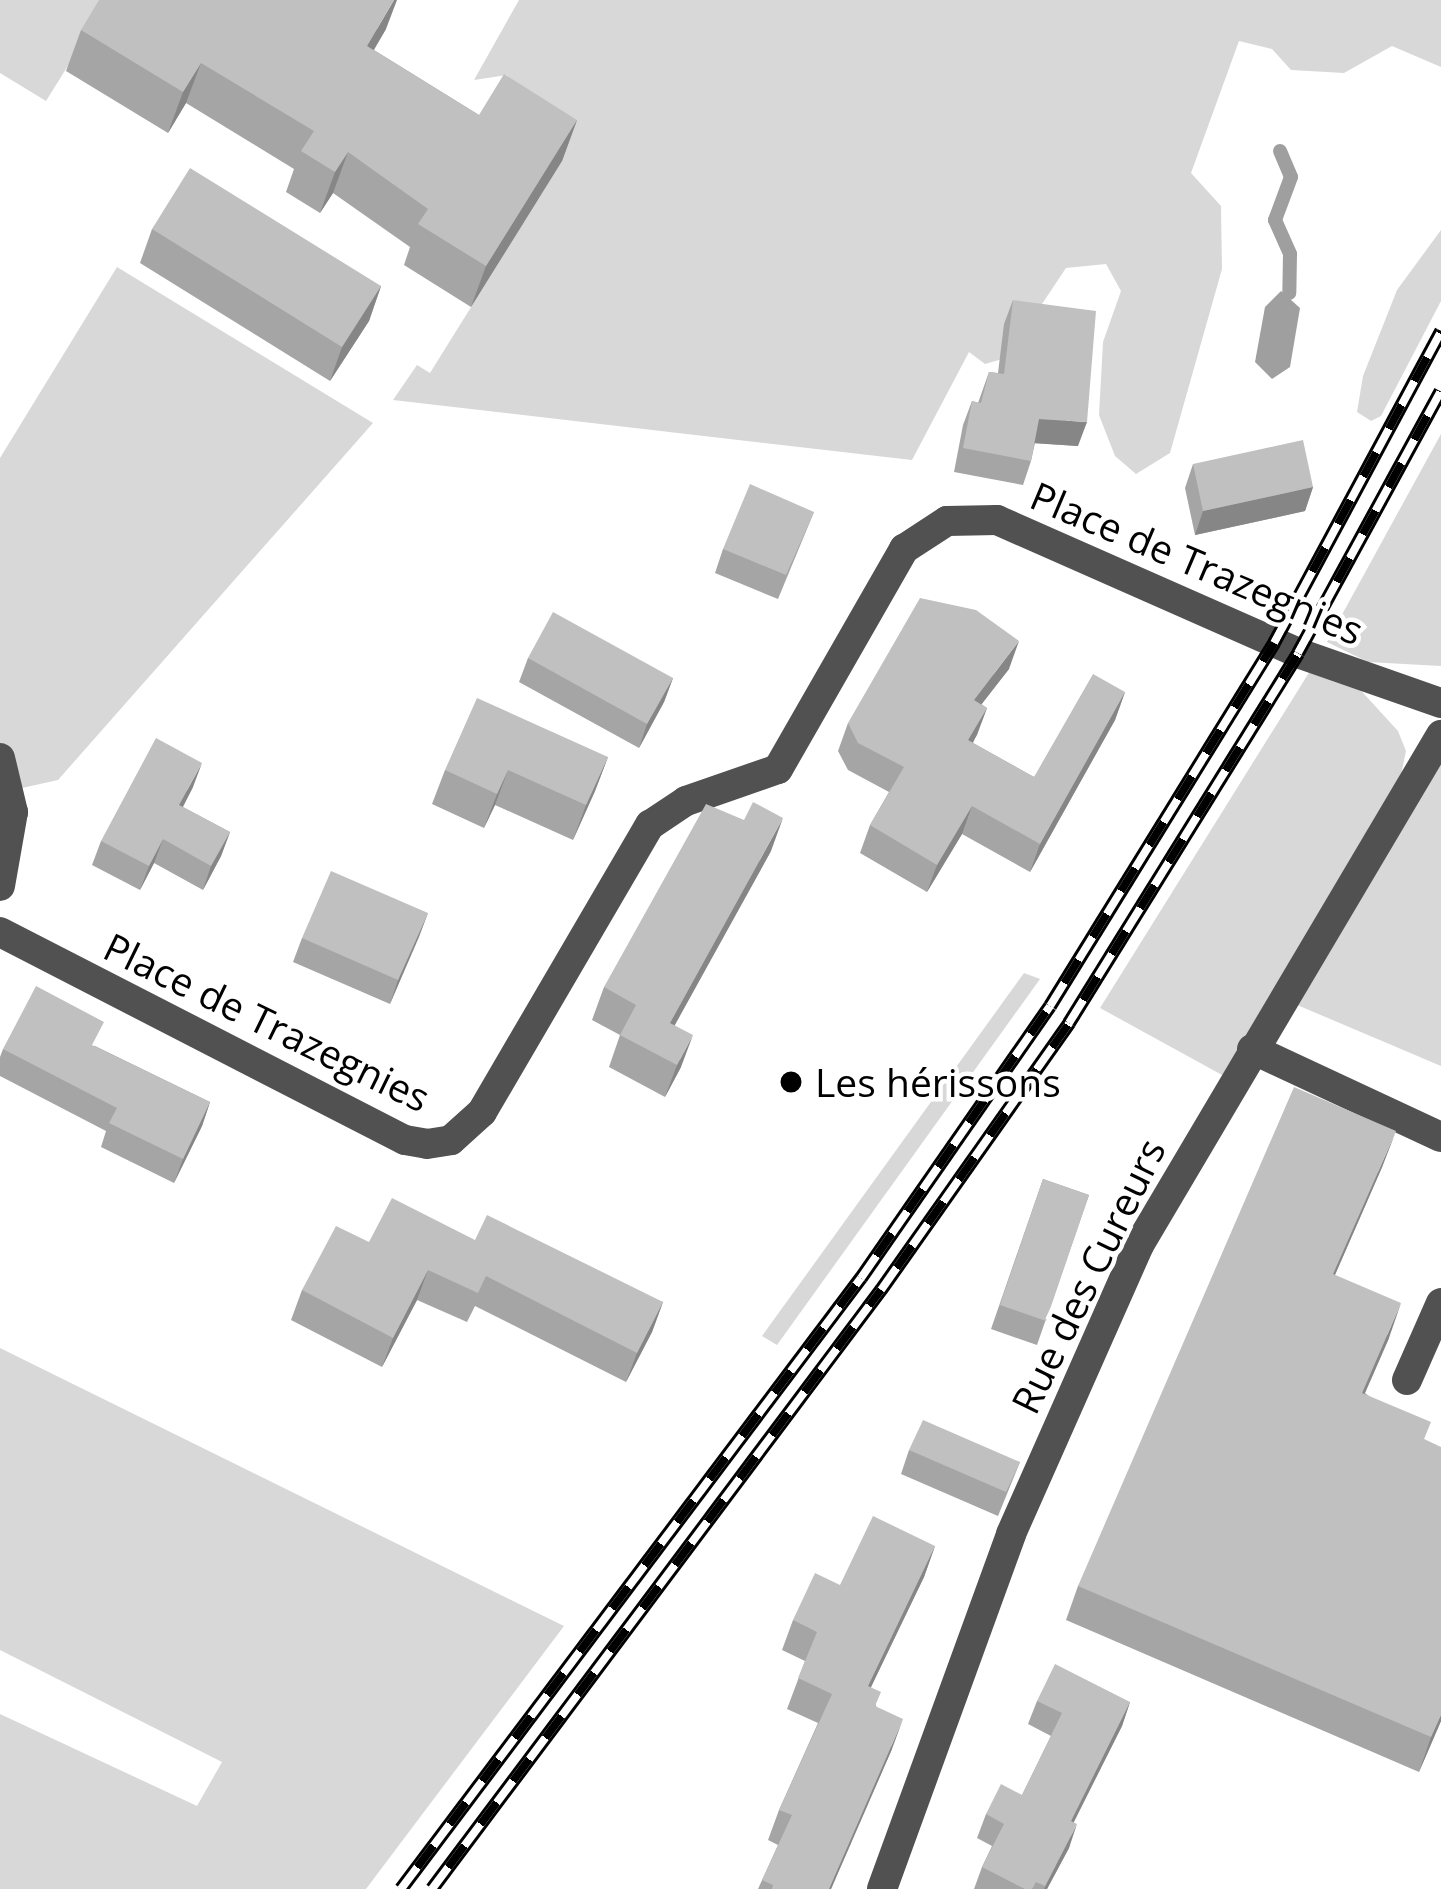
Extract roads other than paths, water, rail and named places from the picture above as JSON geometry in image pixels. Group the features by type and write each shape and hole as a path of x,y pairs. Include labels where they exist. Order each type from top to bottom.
{"street":[{"name":"Place de Trazegnies","path":"0,932 405,1141 427,1144 451,1139 482,1112 650,825 686,802 778,769 904,548 947,521 997,520 1298,653 1441,703"},
{"name":"Rue des Cureurs","path":"882,1889 968,1646 1083,1364 1139,1245 1441,736"},
{"path":"0,758 13,812 0,886"},
{"path":"1252,1049 1441,1137"},
{"path":"1407,1380 1441,1304"}],"waterway":[{"path":"1280,151 1291,177 1275,220 1290,254 1289,293"}],"railway":[{"path":"401,1889 861,1278 1050,1006 1274,643 1441,331"},
{"path":"432,1889 881,1290 1069,1023 1298,653 1441,391"}],"place":[{"name":"Les hérissons","path":"791,1082"}]}
